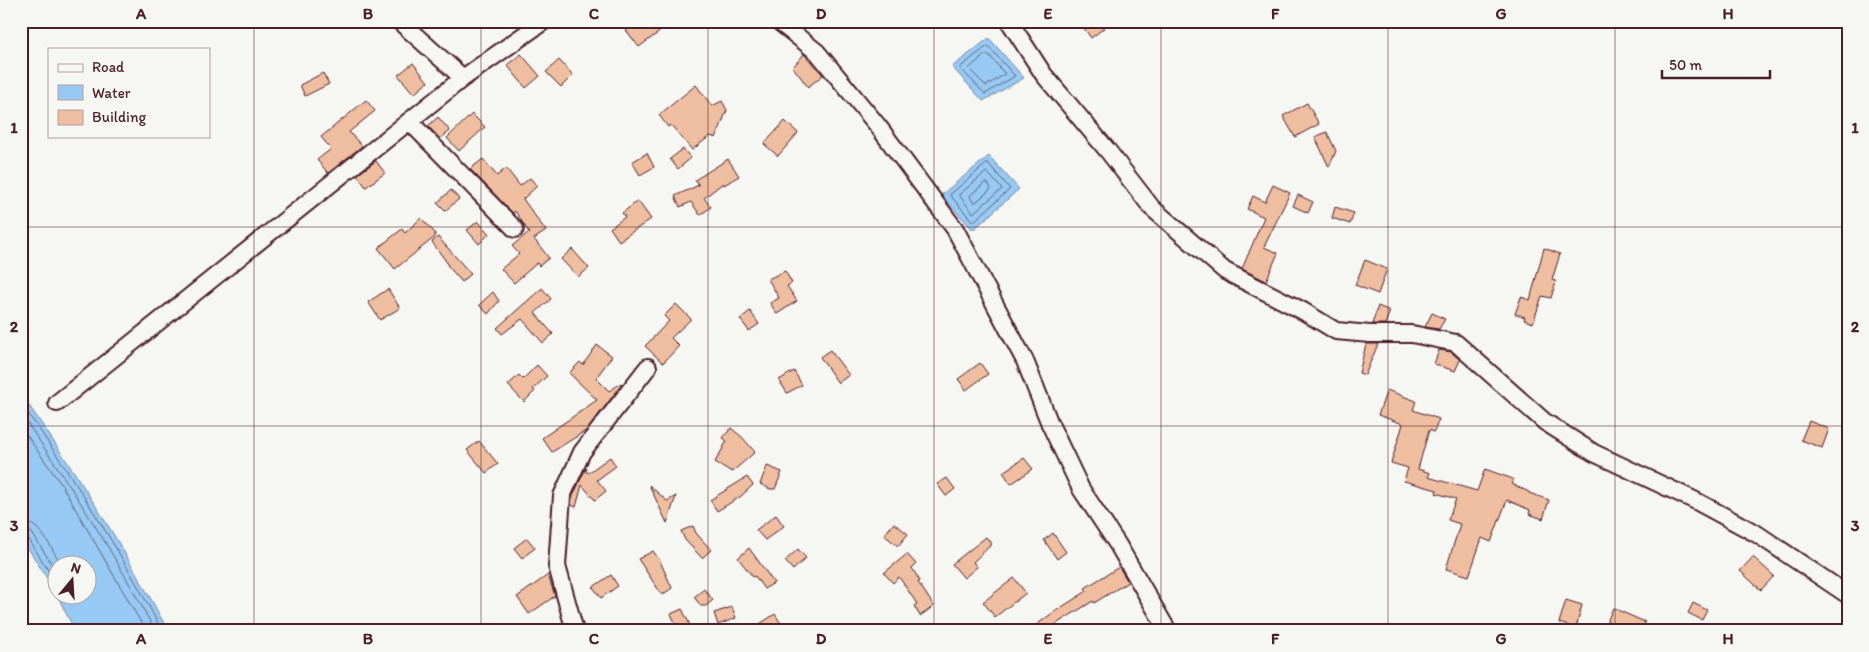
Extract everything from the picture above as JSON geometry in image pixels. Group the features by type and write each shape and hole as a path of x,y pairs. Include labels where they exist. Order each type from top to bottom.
{"street":[{"path":"399,21 463,78"},
{"path":"57,403 463,78 544,21"},
{"path":"778,21 818,52 878,126 955,229 985,282 1025,361 1050,424 1081,489 1118,545 1168,631"},
{"path":"1008,21 1044,75 1108,151 1152,208 1225,270 1303,311 1336,331 1370,334 1412,334 1456,342 1545,422 1594,453 1696,501 1757,534 1848,595"},
{"path":"409,121 514,229"},
{"path":"575,631 557,566 562,496 582,452 648,367"}],"water":[{"path":"989,38 1024,78 983,101 952,67"},
{"path":"989,156 1019,189 973,230 941,195"},
{"path":"21,394 98,510 152,600 168,631 75,631 62,604 98,604 98,554 48,554 48,580 21,537"}],"building":[{"path":"619,21 656,21 662,30 639,47"},
{"path":"1079,21 1099,21 1104,28 1091,38"},
{"path":"521,54 540,76 526,88 507,65"},
{"path":"804,54 823,75 808,87 793,67"},
{"path":"559,60 573,75 561,87 546,72"},
{"path":"413,63 428,82 414,94 398,75"},
{"path":"323,73 329,84 305,96 300,85"},
{"path":"696,85 712,106 722,101 727,110 716,138 710,136 692,150 671,125 668,127 659,115"},
{"path":"366,100 375,111 349,132 362,146 328,173 317,160 331,149 321,137"},
{"path":"1307,103 1319,124 1295,137 1283,116"},
{"path":"472,114 485,127 459,151 447,138"},
{"path":"438,117 450,131 440,139 428,126"},
{"path":"785,121 798,133 778,156 764,144"},
{"path":"1327,132 1336,151 1329,167 1315,137"},
{"path":"683,149 691,158 678,169 670,159"},
{"path":"647,153 654,167 640,175 632,162"},
{"path":"483,159 497,176 506,168 520,186 530,178 537,186 523,199 546,231 534,239 549,258 539,266 537,263 514,283 501,269 519,254 512,246 529,232 515,211 513,213 470,169"},
{"path":"728,159 739,176 724,185 723,183 704,198 711,207 700,215 691,202 680,207 675,196 699,185 695,180"},
{"path":"376,161 385,173 366,187 357,175"},
{"path":"1273,185 1290,193 1264,247 1278,253 1266,281 1242,269 1264,217 1247,209 1253,196 1265,202"},
{"path":"451,190 459,199 445,211 437,203"},
{"path":"1298,195 1313,202 1308,213 1293,206"},
{"path":"638,201 651,219 619,241 610,228 625,217 622,213"},
{"path":"1335,207 1354,213 1350,224 1332,218"},
{"path":"421,218 435,233 435,237 395,269 378,248 402,229 405,233"},
{"path":"478,221 489,234 479,244 467,230"},
{"path":"438,237 471,274 462,282 447,265 432,242"},
{"path":"1544,248 1560,254 1552,280 1556,281 1551,298 1542,296 1533,323 1524,320 1525,317 1515,314 1521,297 1530,300"},
{"path":"572,249 589,268 578,277 561,259"},
{"path":"1365,260 1387,269 1378,294 1355,285"},
{"path":"785,271 792,283 787,286 797,301 777,314 770,303 779,298 768,279"},
{"path":"542,288 551,299 535,313 553,334 543,343 522,319 502,334 497,328"},
{"path":"388,289 400,308 380,320 368,302"},
{"path":"493,292 499,301 488,314 479,305"},
{"path":"676,304 691,319 671,338 679,346 663,363 645,346 669,321 664,316"},
{"path":"1378,306 1390,311 1385,324 1372,324"},
{"path":"750,311 759,324 749,331 740,319"},
{"path":"1432,313 1445,319 1439,329 1425,327"},
{"path":"1366,344 1378,344 1365,375 1359,373"},
{"path":"597,345 612,356 596,378 609,391 622,384 587,430 552,452 542,438 597,400 569,373 580,362 583,365"},
{"path":"830,350 849,375 838,383 820,357"},
{"path":"1439,350 1451,352 1460,360 1455,371 1434,364"},
{"path":"980,363 988,374 966,390 958,379"},
{"path":"537,365 547,376 533,389 535,391 524,402 508,385 519,375 523,379"},
{"path":"794,371 802,385 787,393 779,380"},
{"path":"1387,390 1416,401 1413,410 1439,419 1434,432 1429,430 1418,469 1430,473 1428,477 1477,491 1485,469 1513,479 1512,484 1529,493 1549,500 1543,519 1529,514 1530,510 1507,500 1491,542 1482,538 1469,576 1446,569 1460,524 1448,520 1456,499 1436,493 1437,490 1404,481 1408,468 1391,463 1403,424 1378,415"},
{"path":"1809,421 1829,429 1822,448 1801,440"},
{"path":"731,428 755,452 732,472 715,462 727,441 723,438"},
{"path":"479,441 498,464 486,473 467,450"},
{"path":"610,457 616,466 597,480 606,491 595,500 582,485 576,507 571,505 572,498 585,470 587,468 586,471 588,473"},
{"path":"1024,458 1033,469 1011,484 1003,472"},
{"path":"767,466 782,472 775,489 770,489 760,484"},
{"path":"747,477 753,485 740,497 717,511 710,500"},
{"path":"947,478 955,489 946,496 937,484"},
{"path":"649,485 667,501 676,496 667,523"},
{"path":"776,515 784,526 765,540 756,530"},
{"path":"894,523 908,534 898,546 884,535"},
{"path":"693,526 696,533 711,550 702,558 685,540 681,531"},
{"path":"1053,533 1066,552 1057,559 1044,540"},
{"path":"986,537 992,544 973,562 977,567 964,578 952,564"},
{"path":"527,538 535,548 522,558 514,548"},
{"path":"749,548 774,583 764,589 738,558"},
{"path":"798,549 806,558 793,570 785,561"},
{"path":"653,551 660,561 672,588 662,595 638,559"},
{"path":"907,554 916,564 912,568 920,581 918,582 934,606 920,616 914,606 917,604 899,577 893,583 884,573"},
{"path":"1753,557 1774,576 1761,590 1740,571"},
{"path":"1119,567 1128,582 1056,624 1061,631 1028,631 1087,591 1085,588"},
{"path":"548,575 555,596 529,614 517,597"},
{"path":"611,575 618,586 601,598 593,587"},
{"path":"1014,578 1026,593 995,617 983,602"},
{"path":"704,589 713,600 706,606 701,606 694,597"},
{"path":"1566,600 1582,605 1576,628 1559,623"},
{"path":"1693,603 1707,610 1702,620 1688,613"},
{"path":"732,607 736,618 718,625 714,613"},
{"path":"1613,608 1645,622 1641,631 1603,631"},
{"path":"682,609 693,631 679,631 671,614"},
{"path":"775,614 782,625 772,631 749,631"}]}
